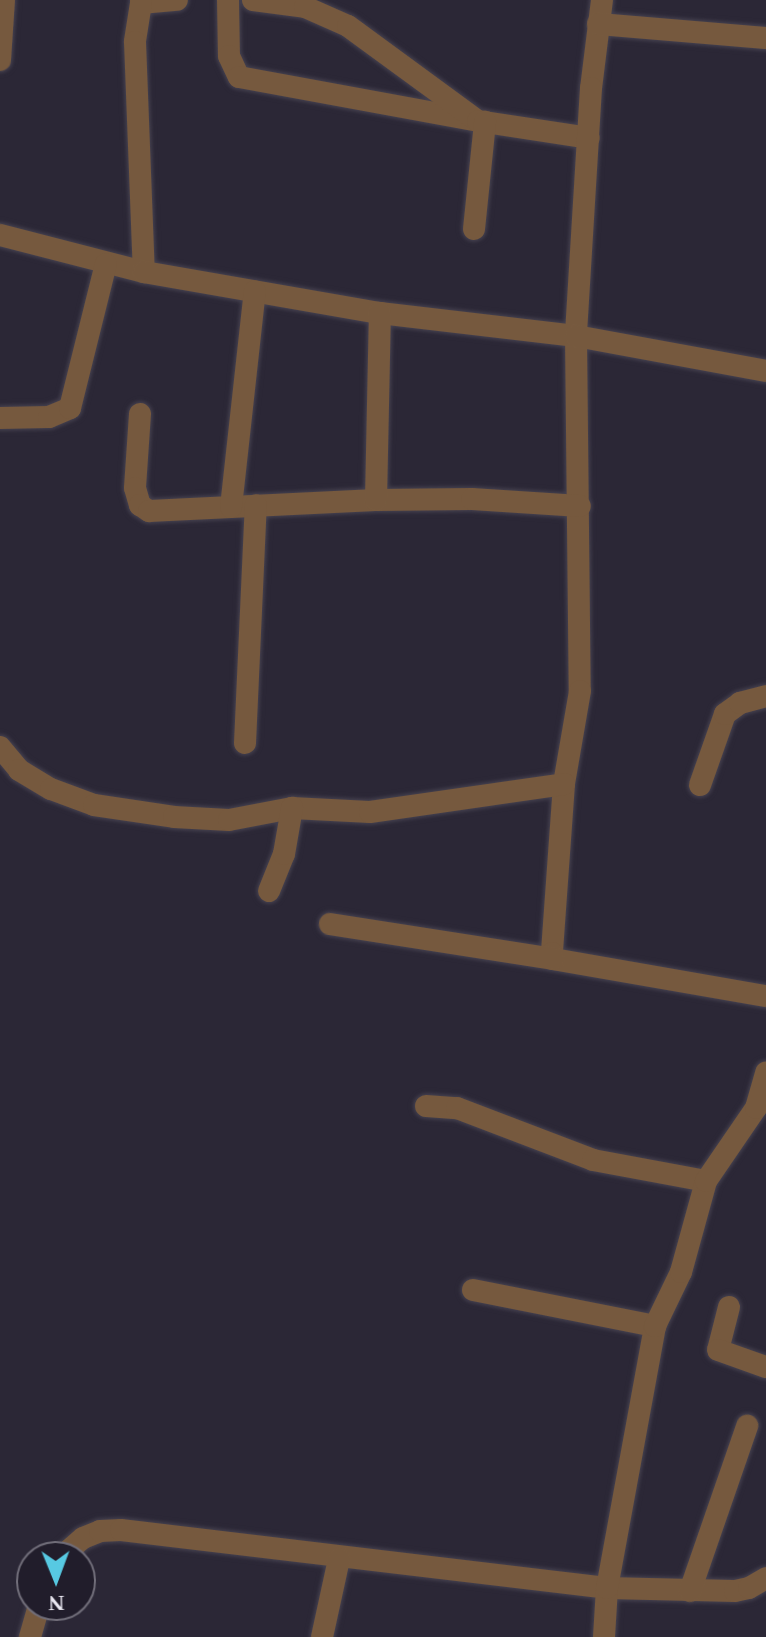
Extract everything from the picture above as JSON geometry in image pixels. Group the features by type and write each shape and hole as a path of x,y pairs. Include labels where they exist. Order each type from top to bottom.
{"street":[{"path":"0,60 4,0"},
{"path":"144,272 135,42 141,2 177,0"},
{"path":"228,0 229,56 239,77 482,122 589,138"},
{"path":"253,0 305,7 348,26 482,122"},
{"path":"553,959 564,784 580,691 576,336 602,0"},
{"path":"598,24 766,38"},
{"path":"474,229 482,122"},
{"path":"0,235 144,272 380,313 576,336 766,371"},
{"path":"0,418 49,417 70,408 106,264"},
{"path":"231,507 255,291"},
{"path":"376,500 380,313"},
{"path":"140,414 135,488 142,507 156,512 376,500 472,499 580,506"},
{"path":"245,743 256,505"},
{"path":"700,785 725,714 740,703 766,696"},
{"path":"0,747 19,770 51,789 94,805 229,820 292,808 370,812 564,784"},
{"path":"269,891 284,854 292,808"},
{"path":"330,924 766,996"},
{"path":"604,1637 607,1588 655,1326 681,1272 706,1181 761,1112 766,1072"},
{"path":"426,1106 457,1108 593,1160 706,1181"},
{"path":"473,1290 655,1326"},
{"path":"729,1307 718,1350 766,1367"},
{"path":"690,1591 747,1426"},
{"path":"80,1541 100,1531 121,1530 339,1559 607,1588 735,1591 749,1588 766,1578"},
{"path":"322,1637 339,1559"}]}
